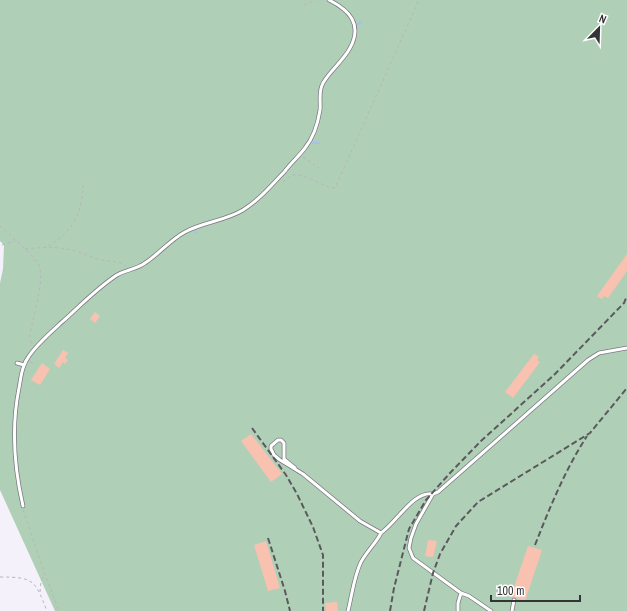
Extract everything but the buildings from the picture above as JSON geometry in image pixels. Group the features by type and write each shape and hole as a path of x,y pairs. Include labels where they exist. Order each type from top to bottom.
{"lane":[{"path":"22,506 17,480 14,438 16,402 24,365 34,349 85,301 109,281 130,269 144,264 176,237 188,230 203,224 221,220 243,210 265,192 306,148 314,131 320,110 320,93 323,84 350,48 355,34 354,24 350,15 343,8 329,0"},
{"path":"348,611 362,561 378,540 381,533 392,524 418,497 424,494 433,494 438,492 588,360 599,353 627,348"},
{"path":"18,364 24,365"},
{"path":"295,468 274,455 271,446 278,440 281,440 284,443 284,459 360,521 381,533"},
{"path":"433,494 416,524 411,538 409,548 413,558 461,593 469,596 491,611"},
{"path":"458,611 458,603 461,593"},
{"path":"512,611 514,600"}],"path":[{"path":"304,5 316,0"},
{"path":"283,182 292,175 298,175 321,185 335,188 419,0"},
{"path":"299,155 319,168"},
{"path":"48,246 64,236 71,228 77,216 82,197 83,185"},
{"path":"0,226 39,264 39,293 30,333 30,341"},
{"path":"2,245 16,241"},
{"path":"24,249 48,246 79,252 102,260 114,261 123,264 130,269"},
{"path":"30,362 36,365"},
{"path":"22,506 59,611"},
{"path":"40,593 41,581 45,574"},
{"path":"0,577 18,577 27,579 34,583 40,593 47,611"}],"green space":[{"path":"0,0 627,0 627,611 55,611 0,490 0,283 3,269 4,245 0,241"}],"waterway":[{"path":"358,24 362,22"},
{"path":"313,143 319,143"}],"railway":[{"path":"390,611 394,588 409,529 426,500 481,441 555,374 624,303 627,296"},
{"path":"424,611 433,573 440,554 456,526 478,502 590,433 627,388"},
{"path":"252,428 286,475 313,527 323,555 323,611"},
{"path":"535,545 565,475 587,436"},
{"path":"268,538 290,611"}]}
